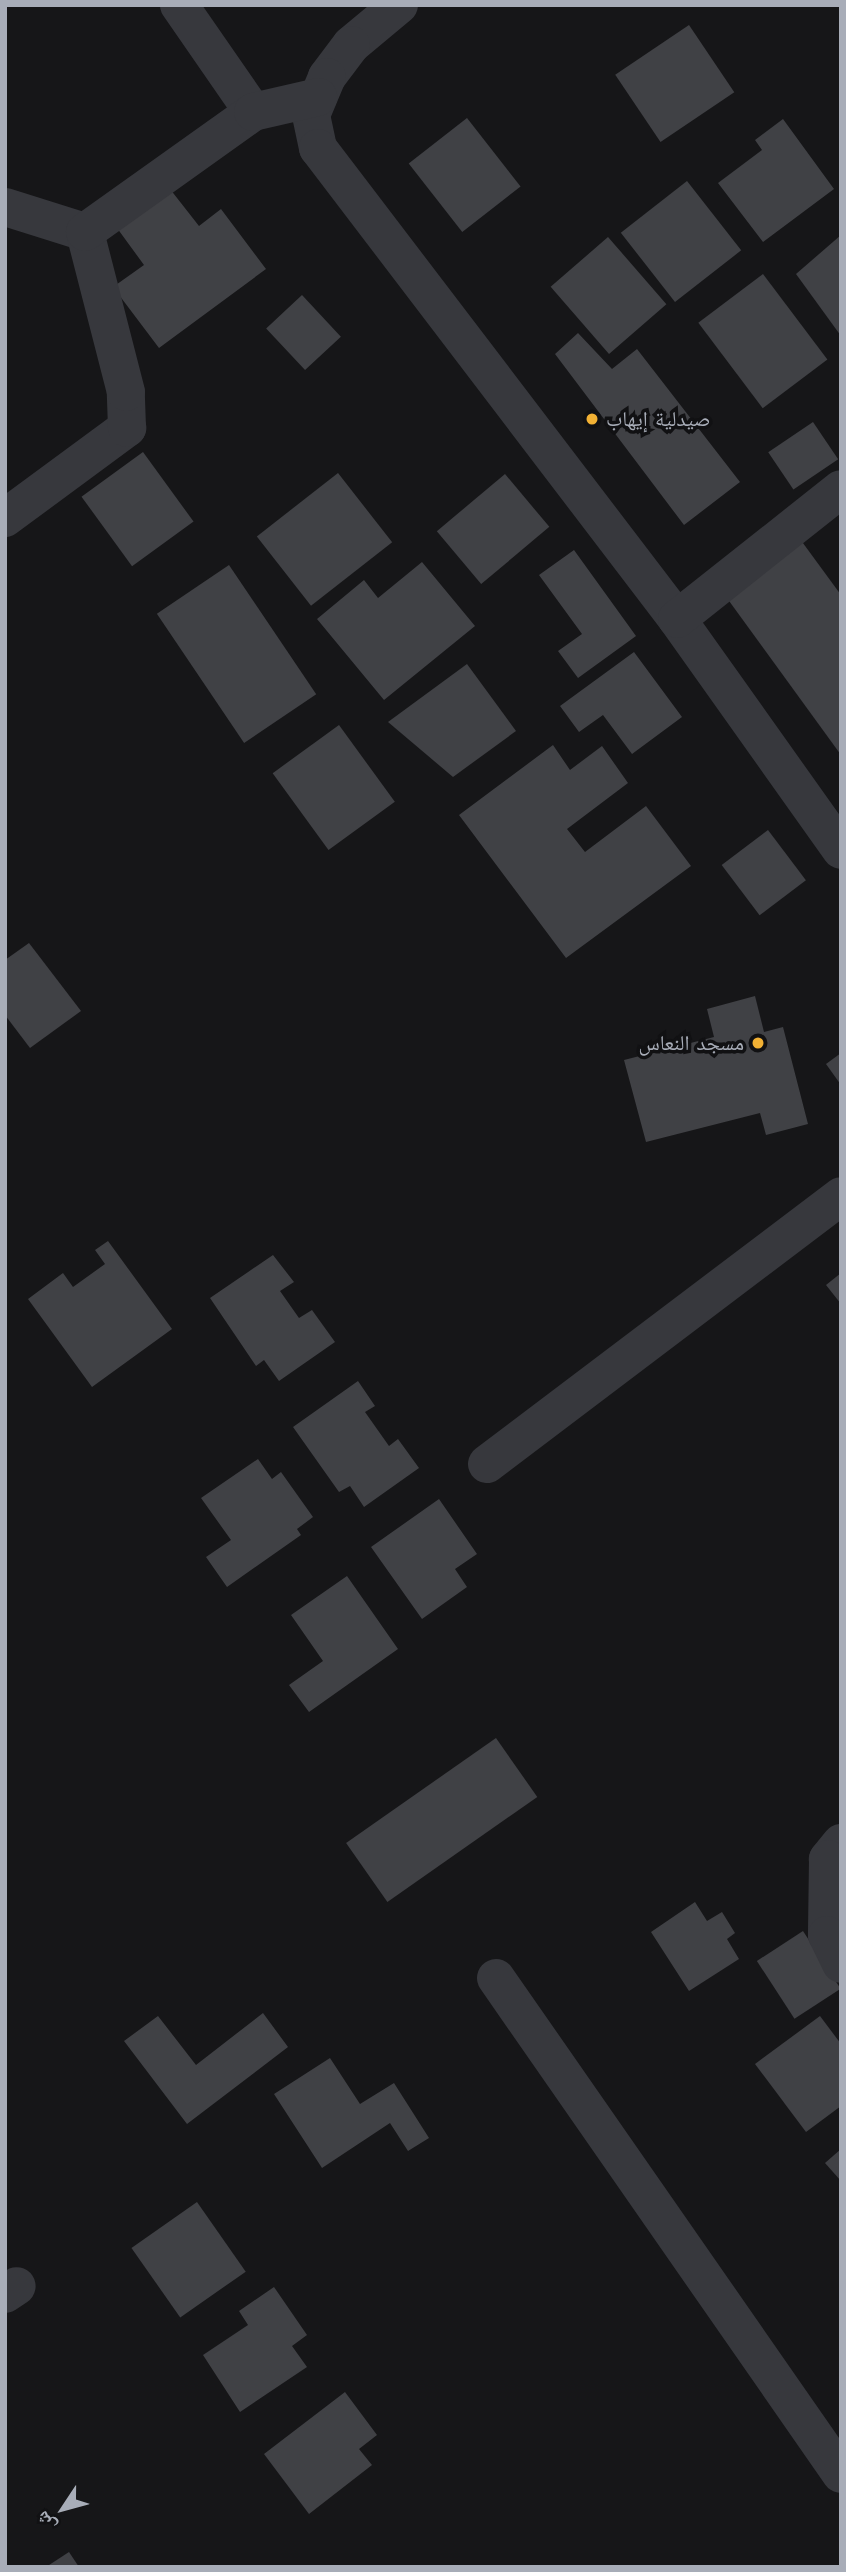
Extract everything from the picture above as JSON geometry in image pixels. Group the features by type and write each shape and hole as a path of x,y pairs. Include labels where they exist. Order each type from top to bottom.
{"street":[{"path":"179,5 253,112"},
{"path":"399,5 351,45 327,77 311,115 318,148 677,619 841,850"},
{"path":"85,232 253,112 318,97"},
{"path":"5,207 85,232"},
{"path":"5,518 127,428 126,392 85,232"},
{"path":"677,619 841,489"},
{"path":"487,1464 841,1196"},
{"path":"841,1843 828,1859 827,1935 841,1964"},
{"path":"496,1978 841,2474"}],"building":[{"path":"689,25 734,92 661,142 615,75"},
{"path":"467,118 521,187 462,232 409,164"},
{"path":"783,119 834,189 763,242 718,183 762,150 755,140"},
{"path":"687,181 741,250 675,302 621,233"},
{"path":"170,189 199,226 221,209 266,269 159,348 113,287 144,265 117,228"},
{"path":"841,235 841,336 796,274"},
{"path":"608,237 666,304 609,354 551,287"},
{"path":"763,274 827,359 763,408 698,323"},
{"path":"302,295 341,337 305,370 266,328"},
{"path":"578,333 612,369 637,349 740,482 684,525 555,354"},
{"path":"813,422 838,459 793,490 768,452"},
{"path":"143,452 194,522 132,566 82,497"},
{"path":"338,473 392,542 311,606 257,536"},
{"path":"505,474 549,527 481,584 437,531"},
{"path":"800,539 841,595 841,755 724,594"},
{"path":"574,550 636,636 578,678 558,651 582,634 539,575"},
{"path":"422,562 475,626 384,700 317,619 364,580 378,598"},
{"path":"229,565 316,694 244,743 157,614"},
{"path":"634,652 682,717 632,754 603,715 579,732 560,706"},
{"path":"467,664 516,731 453,777 388,722"},
{"path":"339,725 395,802 329,850 273,773"},
{"path":"553,745 570,770 602,746 628,783 567,829 585,852 646,806 691,866 566,958 459,815"},
{"path":"768,830 806,880 760,915 722,865"},
{"path":"29,943 81,1011 30,1048 5,1015 5,960"},
{"path":"755,996 764,1032 783,1027 808,1124 766,1135 760,1113 646,1142 624,1060 714,1037 707,1009"},
{"path":"841,1053 841,1085 826,1064"},
{"path":"108,1241 172,1329 92,1387 28,1299 63,1273 73,1287 105,1264 95,1250"},
{"path":"273,1255 294,1282 280,1291 299,1318 312,1310 335,1342 279,1381 264,1360 256,1366 210,1298"},
{"path":"841,1273 841,1304 826,1285"},
{"path":"358,1381 375,1406 365,1412 389,1446 398,1439 419,1468 364,1507 350,1486 339,1492 293,1427"},
{"path":"258,1459 272,1479 281,1472 313,1517 297,1529 301,1535 227,1587 206,1557 231,1540 201,1498"},
{"path":"439,1499 477,1554 455,1569 467,1587 422,1619 371,1547"},
{"path":"347,1576 398,1649 309,1712 289,1685 323,1661 291,1615"},
{"path":"496,1738 537,1797 387,1902 346,1843"},
{"path":"695,1902 707,1921 722,1912 735,1933 727,1939 739,1959 689,1991 651,1932"},
{"path":"803,1931 841,1989 794,2019 757,1961"},
{"path":"263,2013 288,2047 187,2124 124,2041 158,2016 196,2065"},
{"path":"820,2016 841,2044 841,2106 806,2132 755,2064"},
{"path":"330,2058 360,2104 394,2083 429,2138 408,2151 390,2123 322,2168 274,2094"},
{"path":"841,2149 841,2181 825,2163"},
{"path":"197,2202 246,2272 180,2318 131,2248"},
{"path":"274,2287 307,2335 292,2346 307,2367 240,2412 203,2355 248,2325 239,2311"},
{"path":"345,2392 377,2435 359,2449 372,2465 309,2514 264,2454"},
{"path":"69,2552 79,2567 46,2567"}],"place":[{"name":"صيدلية إيهاب","path":"592,419"},
{"name":"مسجد النعاس","path":"758,1043"}]}
